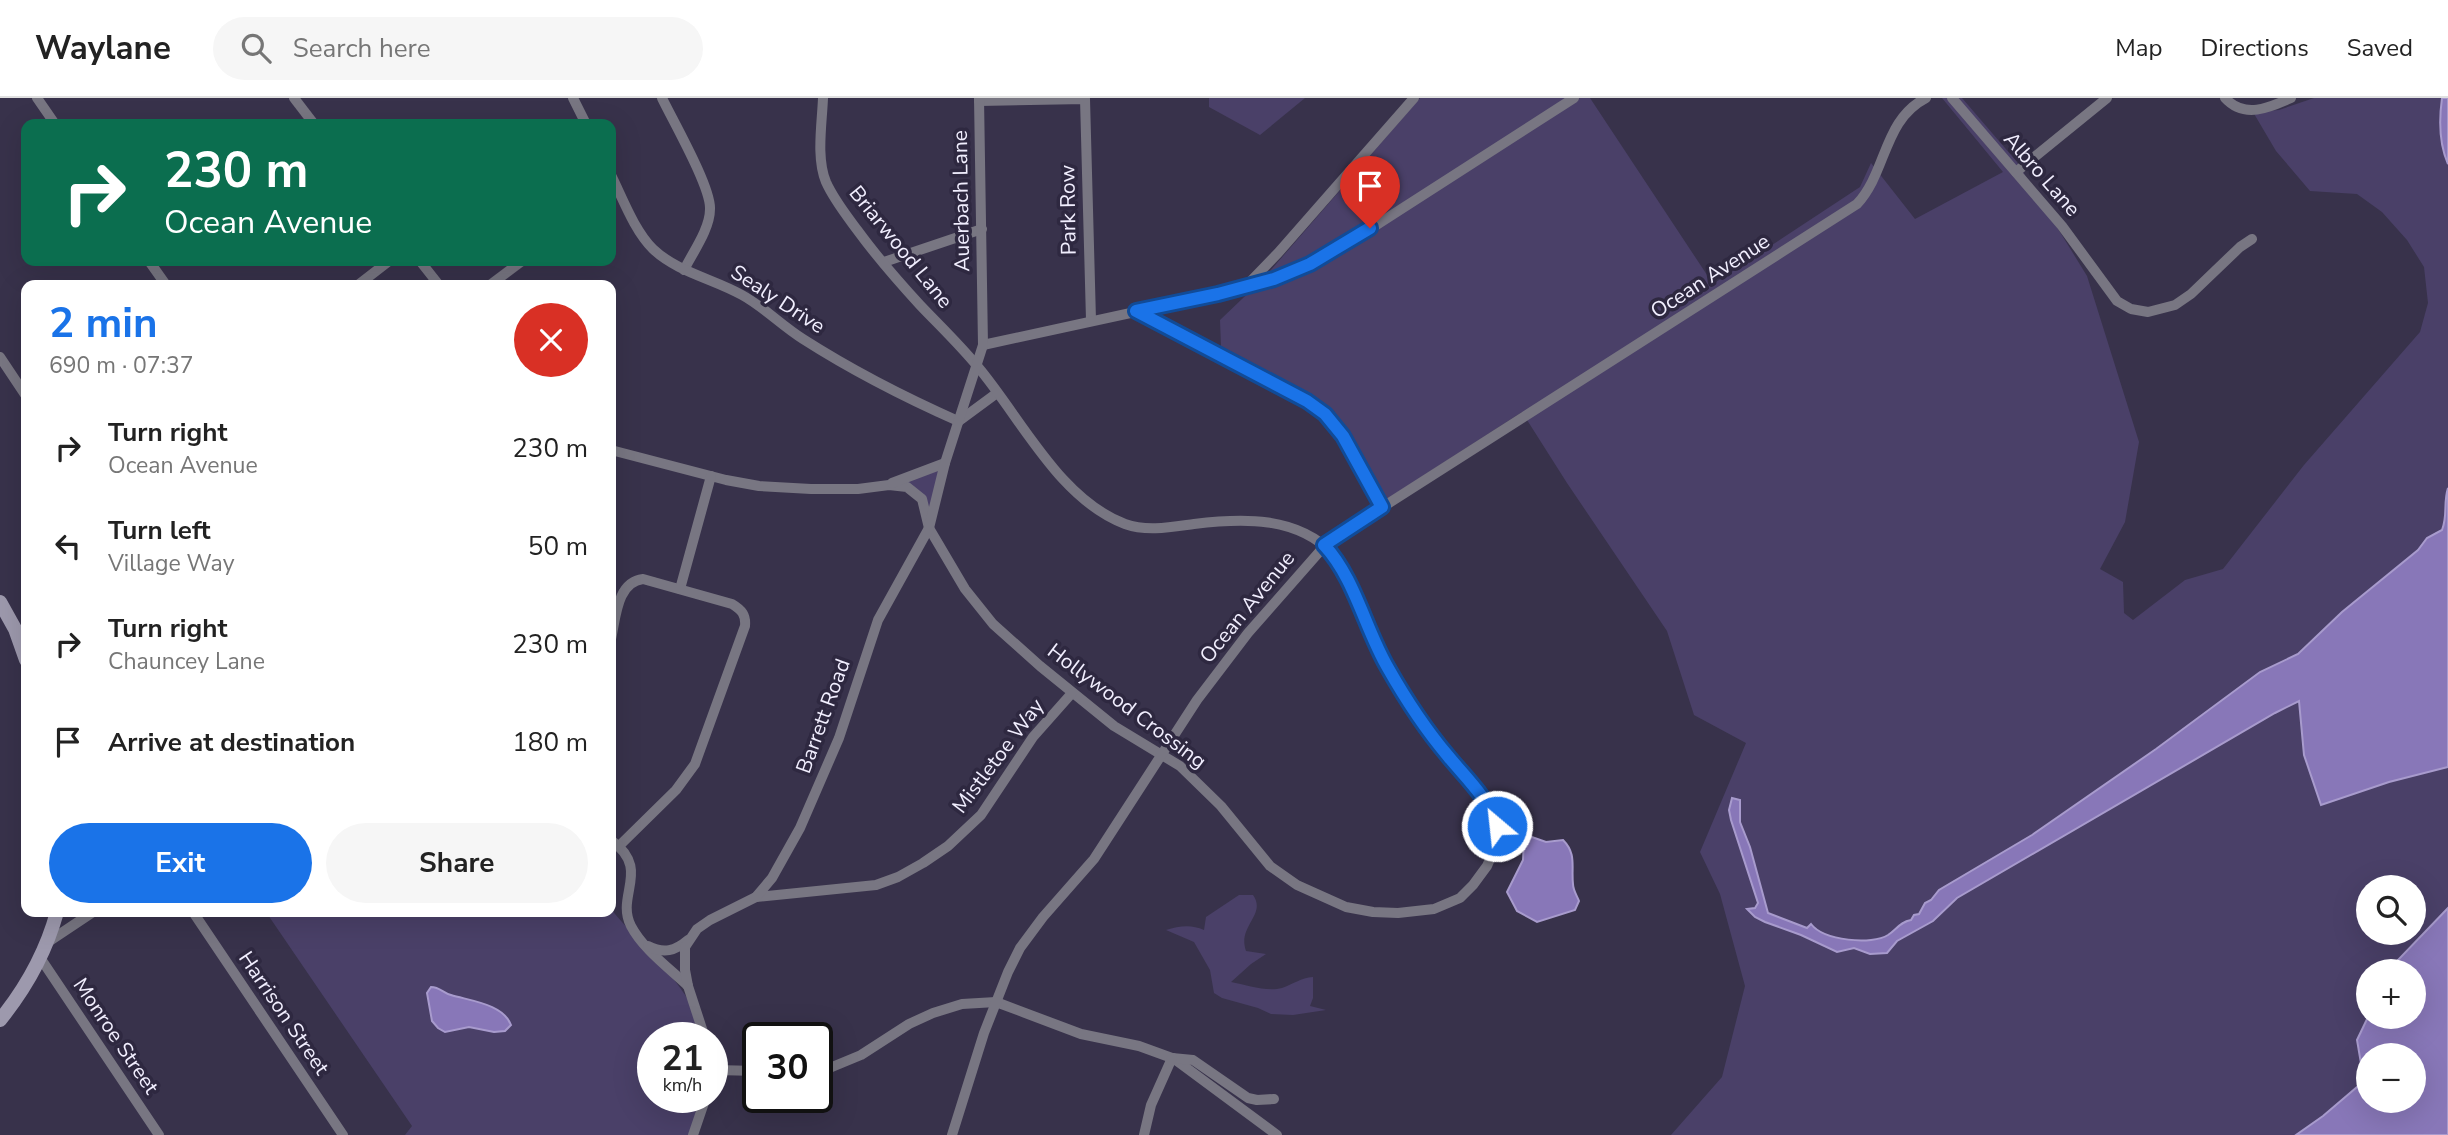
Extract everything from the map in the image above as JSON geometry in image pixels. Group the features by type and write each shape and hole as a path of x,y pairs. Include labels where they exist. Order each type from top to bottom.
{"main road":[{"path":"2,609 21,649"},
{"path":"0,1020 13,1005 41,959 56,917"}],"street":[{"path":"37,98 52,119"},
{"path":"294,98 310,119"},
{"path":"573,98 584,119"},
{"path":"662,98 701,178 709,202 709,219 684,270"},
{"name":"Briarwood Lane","path":"823,98 823,174 842,209 918,303 978,366 1042,453 1075,491 1099,511 1126,524 1144,528 1254,520 1278,524 1309,535 1324,545"},
{"path":"1248,285 1414,98"},
{"path":"983,345 1218,294 1294,271 1350,242 1574,98"},
{"name":"Ocean Avenue","path":"952,1135 996,1002 1020,948 1043,917 1094,859 1198,700 1248,633 1324,545 1857,204 1867,193 1899,120 1926,98"},
{"name":"Albro Lane","path":"1952,98 2075,244 2117,301 2131,309 2148,312 2175,305 2252,239"},
{"path":"2016,172 2107,98"},
{"path":"2225,98 2239,108 2254,111 2291,98"},
{"path":"979,100 1085,99"},
{"name":"Park Row","path":"1085,99 1091,320"},
{"name":"Auerbach Lane","path":"978,366 983,345 979,100"},
{"name":"Sealy Drive","path":"616,184 651,247 661,256 684,270 746,297 800,337 857,372 958,421"},
{"path":"884,262 982,229"},
{"path":"364,280 383,266"},
{"path":"424,266 435,280"},
{"path":"497,280 515,266"},
{"path":"1136,311 1283,387 1325,414 1343,436 1382,507"},
{"path":"0,357 21,388"},
{"name":"Barrett Road","path":"689,939 710,920 756,897 772,878 800,828 839,738 878,620 929,528 945,463 978,366"},
{"path":"958,421 997,393"},
{"path":"616,451 759,486 811,489 858,489 889,485 945,463"},
{"path":"680,589 710,475"},
{"name":"Hollywood Crossing","path":"889,485 907,487 922,499 929,528 965,589 993,624 1114,726 1180,766 1205,789 1270,866 1297,885 1331,901 1373,912 1434,909 1460,898 1477,880 1494,850 1497,833 1494,816 1480,794 1421,720 1388,668 1342,570 1324,545"},
{"path":"616,619 624,587 633,580 643,579 732,604 744,614 745,626 695,764 676,790 616,842"},
{"name":"Mistletoe Way","path":"756,897 876,885 923,863 948,846 981,815 1033,737 1072,693"},
{"path":"616,845 632,873 627,906 631,925 645,944 688,986"},
{"path":"48,942 86,917"},
{"name":"Harrison Street","path":"196,917 343,1135"},
{"path":"645,944 661,951 669,951 680,947 689,939"},
{"path":"689,939 685,954 688,986 700,1022"},
{"name":"Monroe Street","path":"41,959 159,1135"},
{"path":"833,1065 860,1055 909,1024 933,1013 962,1004 996,1002 1081,1034 1139,1046 1172,1058 1193,1060 1248,1098 1257,1101 1274,1099"},
{"path":"1144,1135 1151,1105 1172,1058"},
{"path":"1172,1058 1277,1135"},
{"path":"693,1135 701,1113"}],"shaded area":[{"path":"1209,98 1305,98 1260,135 1209,107"},
{"path":"1420,98 1590,98 1713,284 1860,187 1871,163 1915,219 2003,172 1942,98 1962,98 2017,162 2087,276 2139,442 2125,522 2100,569 2123,582 2124,613 2133,620 2185,580 2223,569 2304,465 2420,332 2428,303 2424,267 2407,240 2382,212 2357,194 2310,191 2276,151 2253,112 2279,110 2314,98 2442,98 2440,132 2448,164 2448,488 2444,525 2442,530 2427,538 2418,550 2342,612 2297,654 2389,782 2448,767 2448,908 2426,931 2426,875 2356,875 2356,945 2412,945 2399,959 2356,959 2356,1029 2362,1029 2356,1043 2356,1088 2296,1135 1671,1135 1722,1077 1745,986 1720,894 1700,852 1746,743 1694,715 1667,631 1522,412 1384,501 1334,411 1221,346 1220,320 1264,278"},
{"path":"2442,98 2448,98 2448,164 2440,132"},
{"path":"945,463 929,528 925,506 898,486"},
{"path":"2448,488 2448,767 2389,782 2321,805 2304,755 2299,701 1957,898 1933,921 1897,941 1887,953 1870,954 1854,948 1837,952 1765,922 1747,909 1755,908 1758,903 1731,820 1729,810 1732,798 1740,800 1740,822 1750,847 1768,913 1807,928 1811,924 1817,930 1837,938 1871,940 1888,935 1919,914 1925,903 1939,890 2032,835 2156,749 2260,672 2298,654 2342,612 2418,550 2427,538 2442,530"},
{"path":"1529,836 1546,842 1563,840 1567,845 1572,856 1573,886 1579,901 1575,910 1537,922 1517,911 1507,892 1523,860 1524,838"},
{"path":"1239,895 1253,895 1257,909 1245,935 1246,951 1266,954 1231,982 1276,989 1313,977 1313,998 1310,1006 1326,1010 1293,1015 1271,1014 1222,998 1214,993 1210,970 1194,942 1166,930 1185,926 1204,930 1206,917"},
{"path":"2448,908 2448,1135 2296,1135 2356,1088 2356,1113 2426,1113 2426,1043 2358,1043 2362,1029 2426,1029 2426,959 2399,959 2412,945 2426,945 2426,931"},
{"path":"616,915 678,985 698,1019 699,1022 637,1022 637,1113 699,1113 693,1135 405,1135 412,1126 269,917 616,917"},
{"path":"431,987 494,1008 507,1018 511,1025 505,1031 494,1032 469,1027 445,1032 432,1021 427,993"}],"route":[{"path":"1370,228 1310,264 1274,279 1136,311 1307,401 1325,414 1343,436 1382,507 1324,545 1342,570 1370,635 1388,668 1434,738 1480,794 1497,826"}]}
